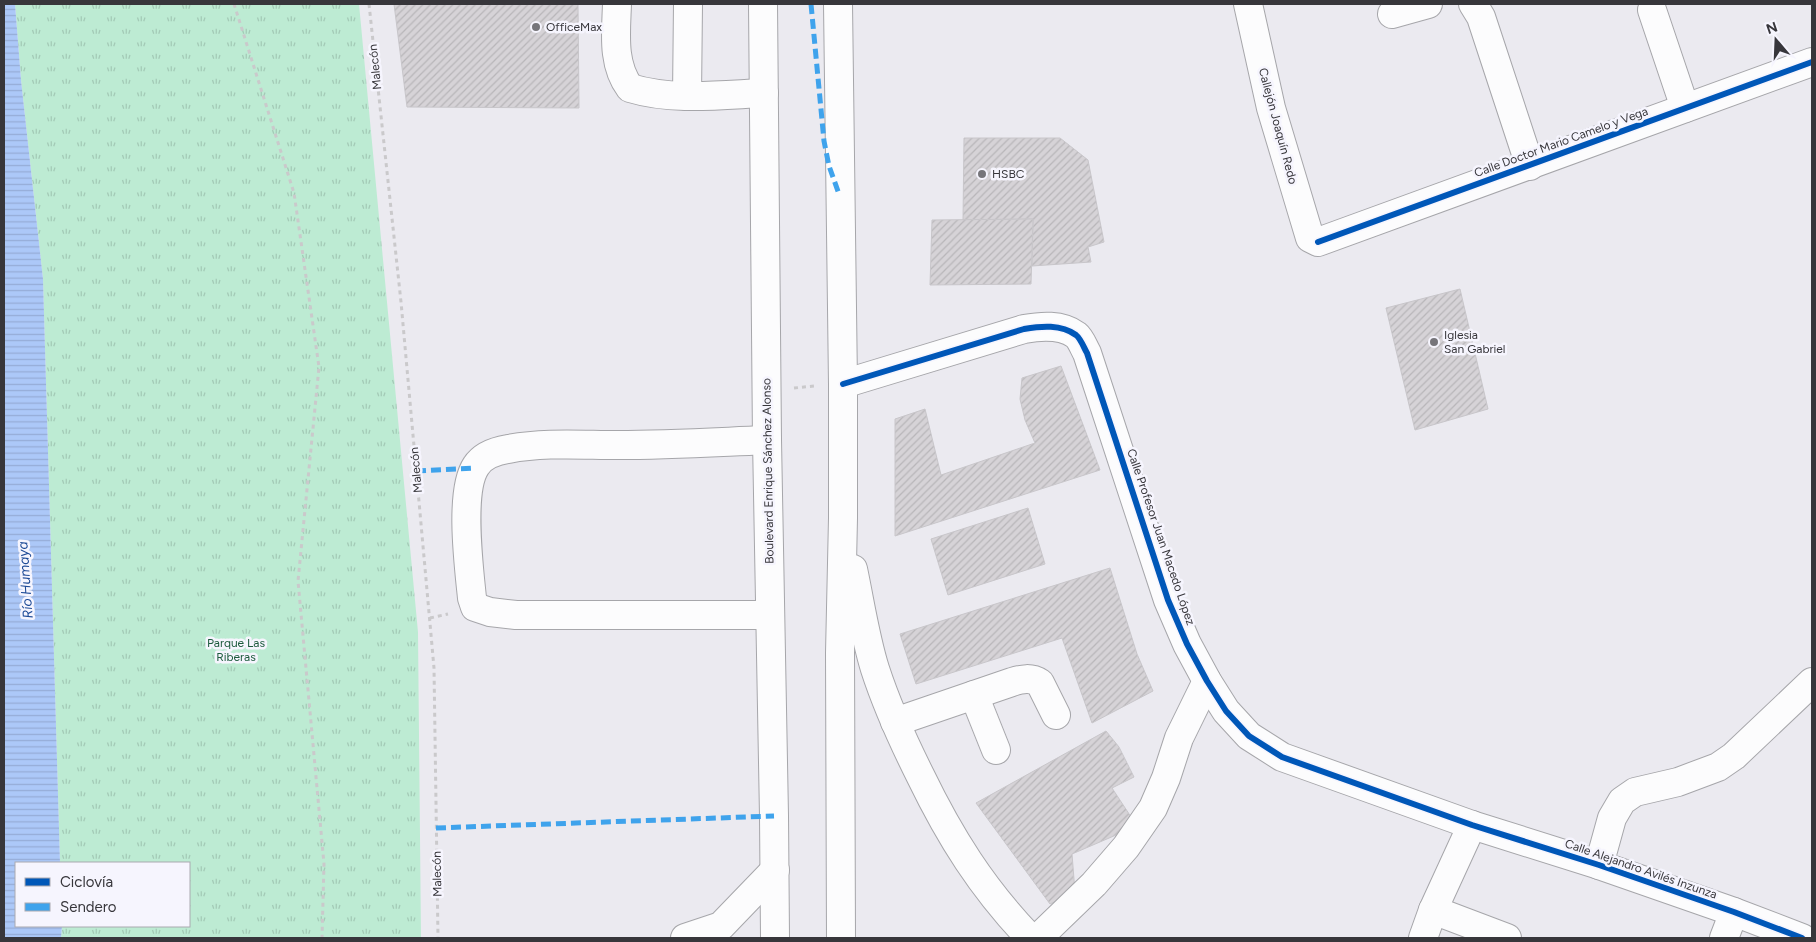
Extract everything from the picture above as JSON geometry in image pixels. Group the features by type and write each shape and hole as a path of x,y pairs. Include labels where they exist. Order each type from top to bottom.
{"main road":[{"path":"616,4 616,55 624,80 630,88 687,96 764,93"},
{"path":"687,96 688,4"},
{"name":"Boulevard Enrique Sánchez Alonso","path":"763,4 767,440 775,938"},
{"path":"838,4 843,384 840,653 841,938"},
{"name":"Callejón Joaquín Redo","path":"1248,4 1271,108 1302,218 1310,238 1318,242"},
{"path":"1392,14 1428,4"},
{"path":"1473,4 1481,18 1530,166"},
{"path":"1652,10 1685,108"},
{"name":"Calle Doctor Mario Camelo y Vega","path":"1318,242 1812,62"},
{"name":"Calle Profesor Juan Macedo López","path":"843,384 1024,329 1046,326 1064,330 1076,336 1087,353 1168,600 1206,681 1226,711 1249,736 1282,757 1472,826"},
{"path":"767,440 656,445 532,446 494,452 481,460 474,468 470,480 466,527 472,598 475,607 481,610 516,615 770,615"},
{"path":"843,518 875,669 895,722 939,814 970,865 1006,913 1030,938"},
{"path":"895,722 1012,682 1029,679 1040,683 1056,715"},
{"path":"1038,938 1094,884 1126,846 1153,808 1166,778 1179,738 1206,681"},
{"path":"1599,865 1612,818 1622,801 1635,792 1678,782 1718,767 1734,756 1812,682"},
{"path":"974,695 996,750"},
{"path":"1423,938 1433,910 1472,826"},
{"name":"Calle Alejandro Avilés Inzunza","path":"1472,826 1599,865 1802,938"},
{"path":"685,938 721,926 775,870"},
{"path":"1433,910 1507,938"},
{"path":"1724,938 1734,912"}],"path":[{"path":"234,4 294,193 319,367 298,581 324,864 322,938"},
{"path":"767,390 843,384"}],"green space":[{"name":"Parque Las Riberas","path":"15,4 359,4 418,632 421,938 61,938 62,927 190,927 190,862 60,862 43,279 21,80"}],"water":[{"name":"Río Humaya","path":"4,4 15,4 21,80 43,279 60,862 15,862 15,927 62,927 61,938 4,938"}],"building":[{"path":"394,4 578,4 579,108 407,107"},
{"path":"964,138 1060,138 1088,160 1104,242 1088,247 1091,262 1032,266 1033,219 963,220"},
{"path":"1033,219 1031,284 930,285 932,220"},
{"path":"1460,289 1488,409 1415,430 1386,308"},
{"path":"1061,366 1100,470 895,536 895,419 925,409 941,475 1035,443 1025,420 1020,399 1022,378"},
{"path":"1028,508 1045,564 948,595 931,539"},
{"path":"1110,568 1137,654 1153,691 1092,723 1062,638 916,684 900,634"},
{"path":"1106,731 1119,747 1134,777 1112,788 1137,826 1072,854 1075,892 1050,904 976,803"}],"marked path":[{"path":"811,4 824,141 829,166 839,194"},
{"path":"416,471 474,468"},
{"path":"436,828 774,816"}],"cycle path":[{"path":"1318,242 1812,62"},
{"path":"843,384 1024,329 1057,327 1070,331 1078,337 1087,353 1168,600 1187,644 1226,711 1249,736 1282,757 1472,825 1599,865 1802,938"}],"place":[{"name":"OfficeMax","path":"536,27"},
{"name":"HSBC","path":"982,174"},
{"name":"Iglesia San Gabriel","path":"1434,342"}]}
